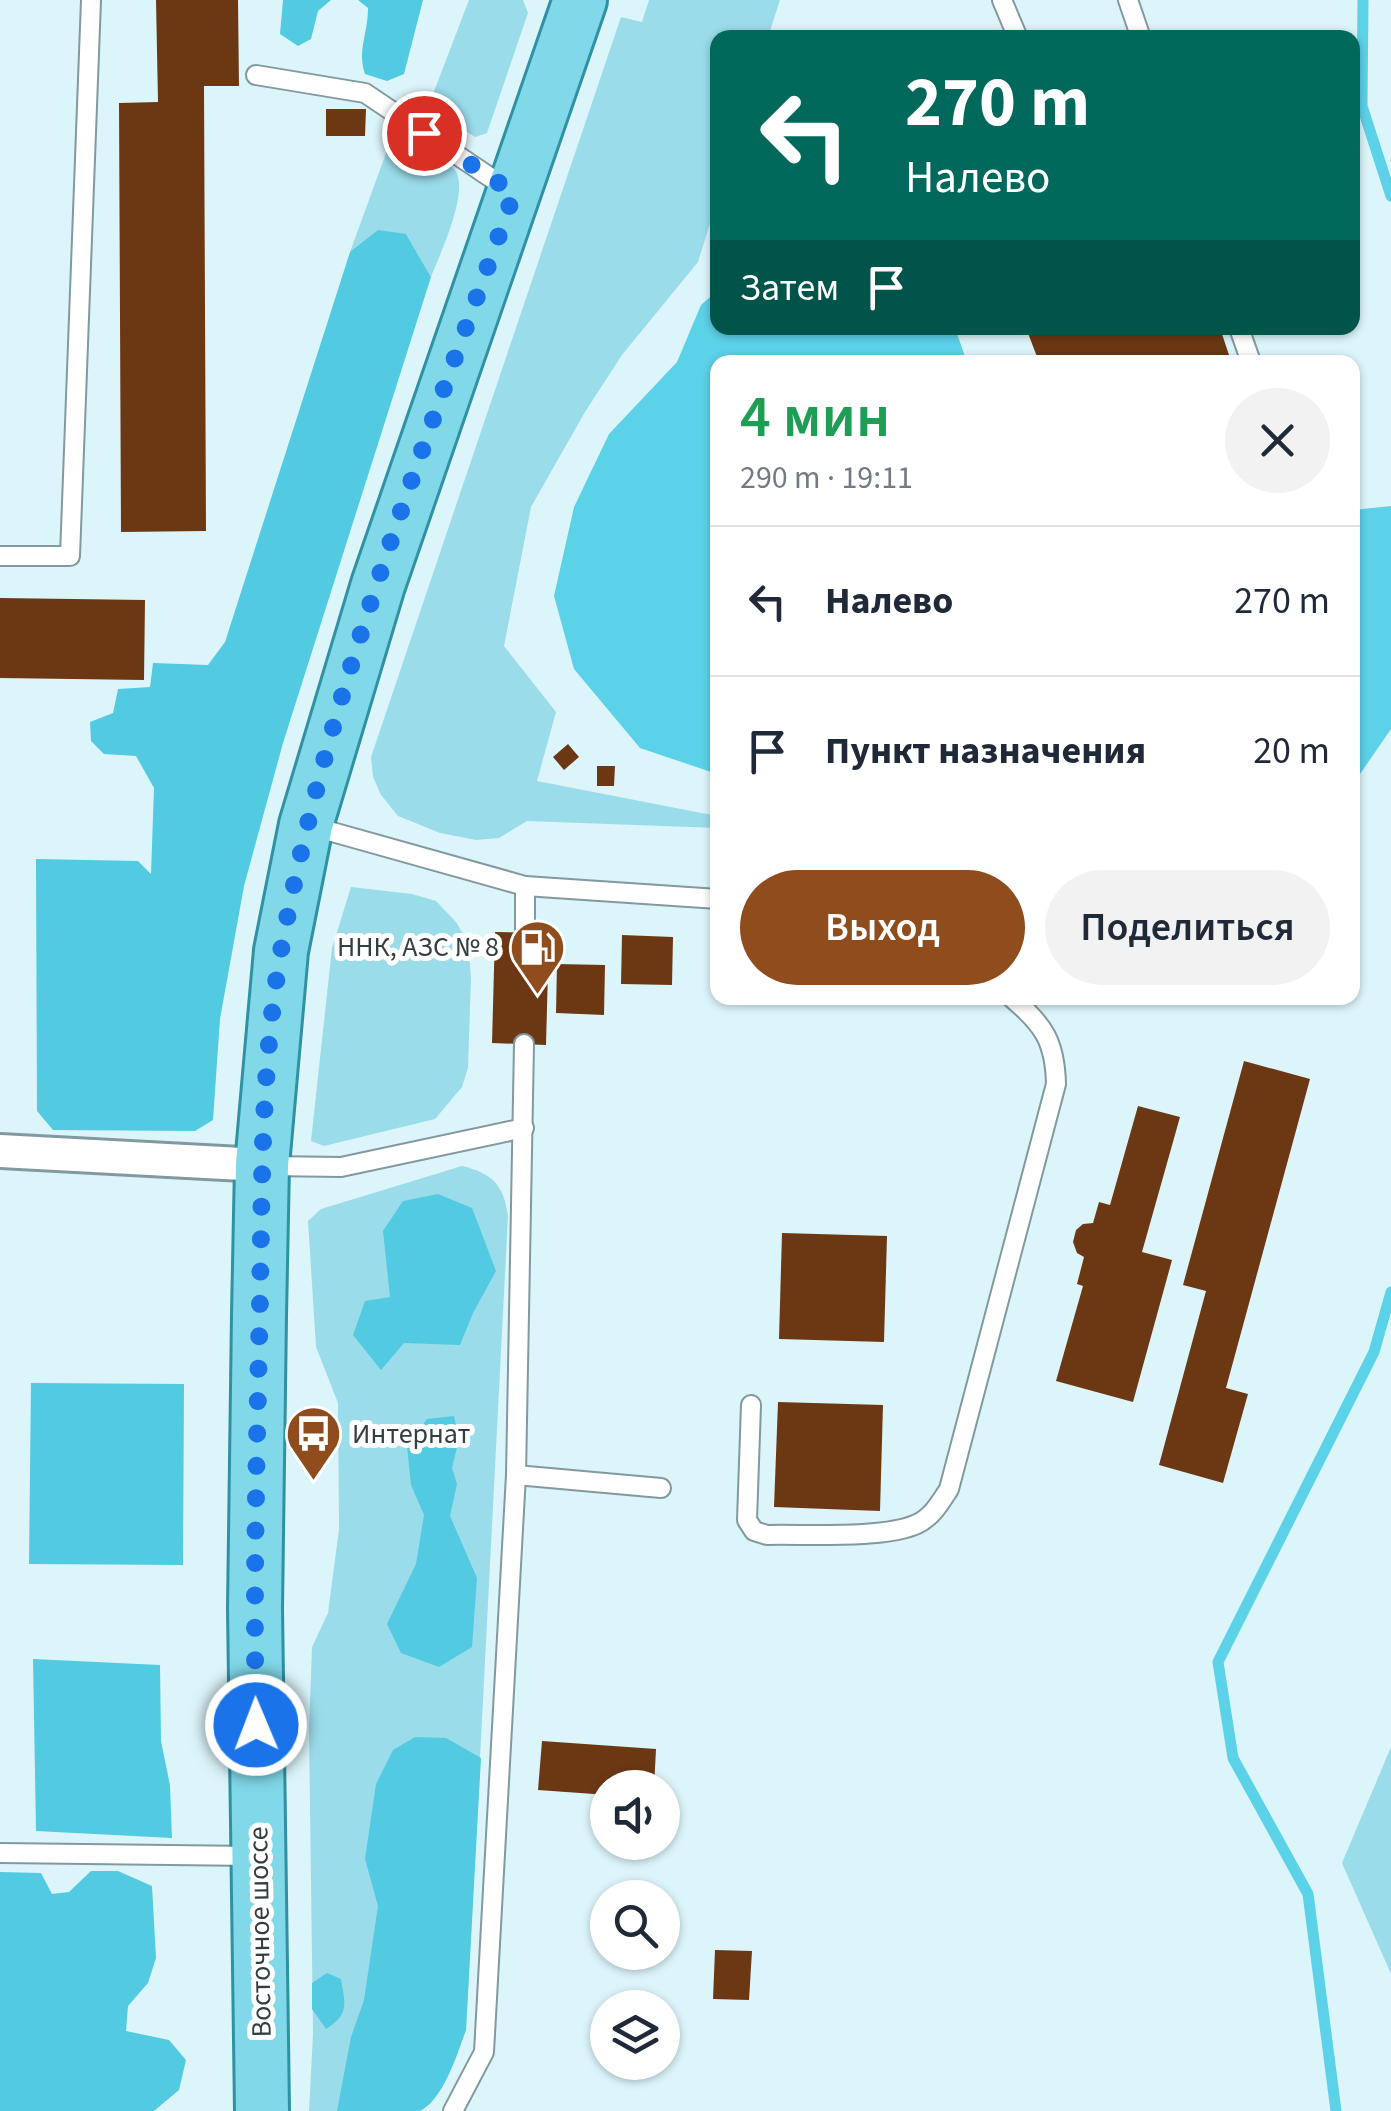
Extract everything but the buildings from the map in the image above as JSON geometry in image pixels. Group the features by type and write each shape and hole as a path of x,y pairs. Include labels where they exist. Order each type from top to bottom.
{"main road":[{"name":"Восточное шоссе","path":"262,2111 255,1608 262,1166 281,950 306,825 378,585 580,0"}],"street":[{"path":"0,1152 262,1166"}],"lane":[{"path":"0,556 70,556 91,0"},
{"path":"1002,0 1015,30"},
{"path":"1128,0 1137,30"},
{"path":"256,75 364,93 514,193"},
{"path":"306,825 525,886 710,899"},
{"path":"525,886 525,933"},
{"path":"751,1405 747,1520 754,1531 767,1535 894,1530 919,1523 936,1510 949,1490 1056,1084 1056,1057 1049,1038 1021,1005"},
{"path":"453,2111 484,2052 516,1475 524,1044"},
{"path":"262,1166 341,1167 524,1128"},
{"path":"516,1475 662,1488"},
{"path":"0,1853 260,1856"}],"shaded area":[{"path":"283,0 331,0 318,11 311,39 298,46 280,34"},
{"path":"358,0 423,0 404,74 387,81 365,74 362,49 368,8"},
{"path":"469,0 523,0 528,13 487,133 475,137 428,107"},
{"path":"649,0 780,0 770,30 710,30 710,223 698,262 622,355 531,507 504,646 556,712 537,781 710,815 710,828 527,821 499,838 476,840 440,833 398,816 381,795 373,777 371,757 621,17 642,22"},
{"path":"393,134 443,160 455,170 459,180 452,223 431,277 406,234 350,252"},
{"path":"378,230 406,234 431,277 283,743 244,886 220,1019 213,1120 195,1131 53,1130 37,1111 36,859 138,861 151,874 154,788 136,756 104,754 91,741 90,722 113,713 118,689 150,687 153,663 208,665 225,642 350,252"},
{"path":"710,297 710,335 957,335 965,355 710,355 710,772 640,748 574,669 554,596 574,507 609,434 677,362 701,305"},
{"path":"1391,506 1391,729 1360,774 1360,509"},
{"path":"351,887 412,894 436,901 456,922 468,942 471,978 468,1068 462,1087 435,1119 324,1146 311,1141 332,948"},
{"path":"462,1166 495,1182 508,1216 466,2030 443,2084 421,2111 309,2111 313,2034 309,1731 312,1647 328,1613 339,1529 338,1403 316,1347 308,1221 321,1209"},
{"path":"438,1194 472,1208 496,1271 460,1345 404,1343 381,1370 353,1335 365,1301 390,1297 383,1231 403,1201"},
{"path":"31,1383 184,1384 183,1565 29,1564"},
{"path":"454,1416 459,1439 452,1468 457,1484 450,1516 477,1578 472,1647 439,1667 401,1653 387,1624 416,1564 424,1515 411,1485 407,1446 427,1419"},
{"path":"33,1659 160,1665 161,1741 170,1785 172,1838 36,1831"},
{"path":"415,1737 446,1738 481,1758 466,2030 448,2076 427,2107 418,2111 337,2111 351,2037 364,2000 378,1906 365,1859 376,1784 393,1750"},
{"path":"1391,1747 1391,1974 1342,1863"},
{"path":"91,1871 118,1871 152,1886 156,1958 148,1983 128,2006 126,2031 169,2040 186,2060 179,2090 154,2111 0,2111 0,1872 41,1873 52,1894 69,1892"},
{"path":"327,1973 341,1979 344,2002 339,2018 326,2029 312,2009 312,1983"}],"waterway":[{"path":"1363,0 1362,106 1391,196"},
{"path":"1336,2111 1308,1894 1233,1758 1218,1662 1374,1352 1391,1292"}],"place":[{"name":"ННК, АЗС № 8","path":"538,996"},
{"name":"Интернат","path":"313,1483"}],"route":[{"path":"256,1725 262,1166 281,950 306,825 378,585 514,193 424,133"}]}
